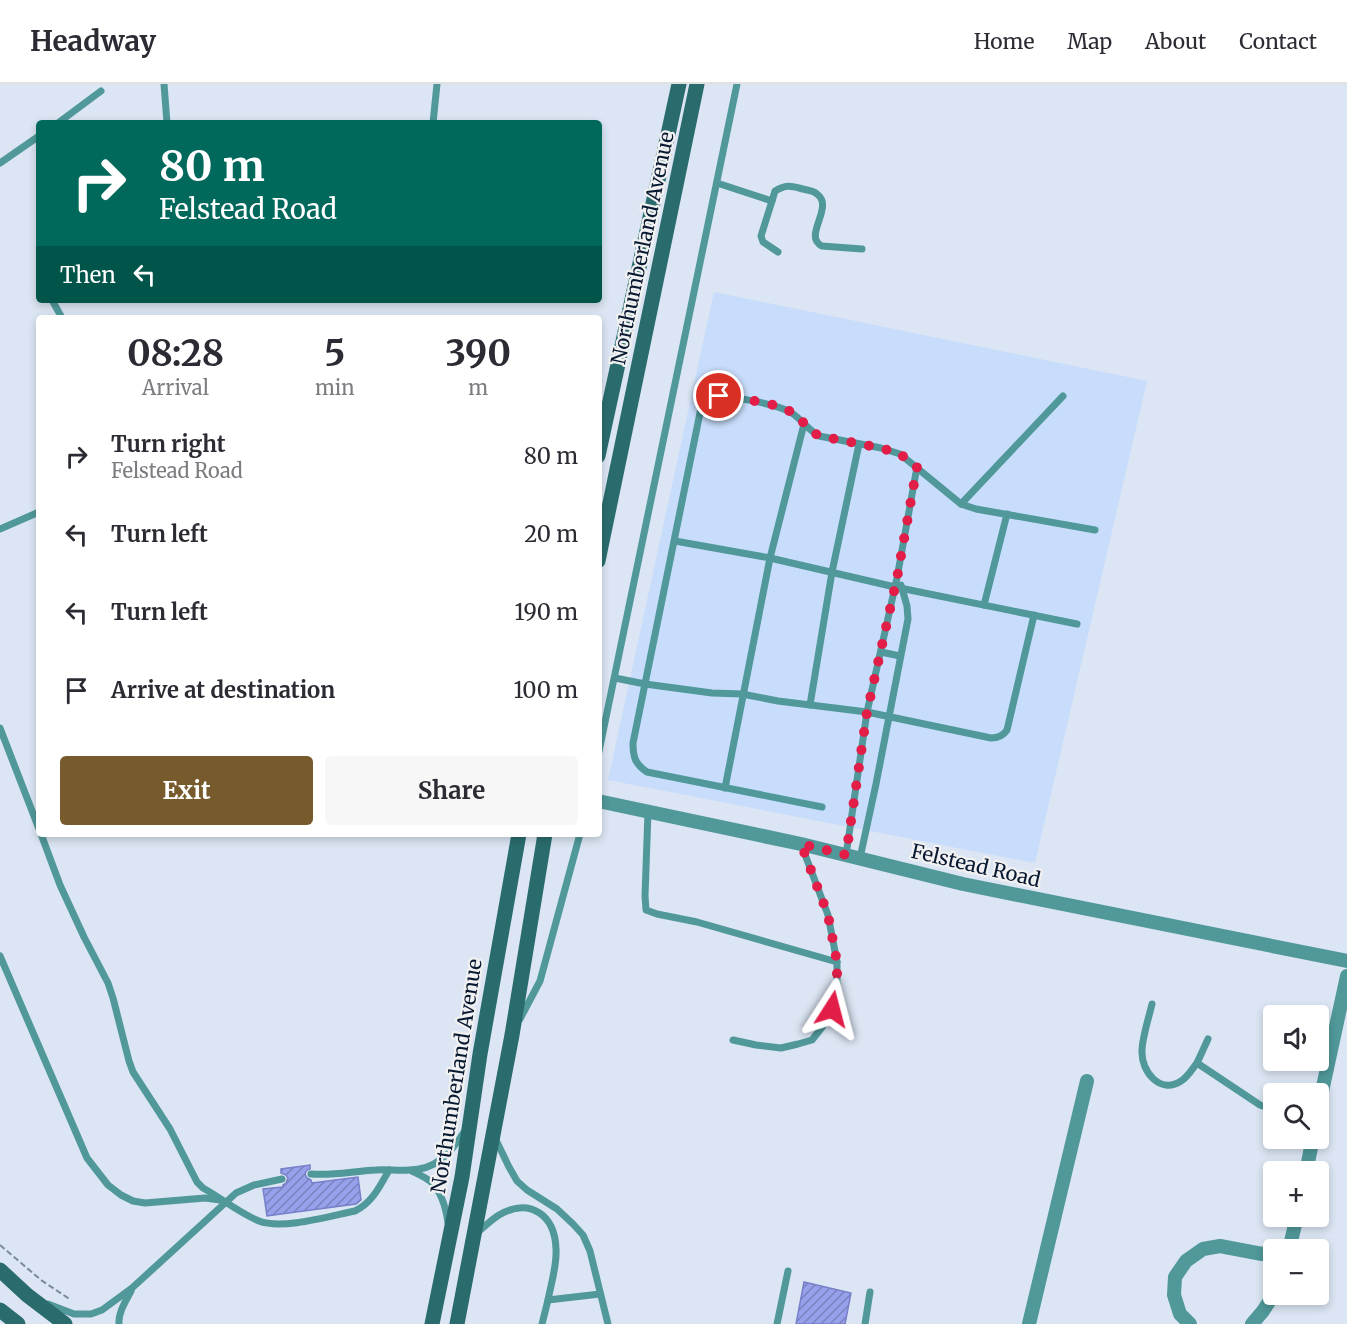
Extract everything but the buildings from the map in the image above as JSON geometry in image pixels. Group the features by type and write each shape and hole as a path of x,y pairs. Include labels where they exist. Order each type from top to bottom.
{"main road":[{"name":"Northumberland Avenue","path":"602,437 678,84"},
{"name":"Northumberland Avenue","path":"602,542 697,84"},
{"name":"Northumberland Avenue","path":"432,1324 462,1177 468,1125 518,837"},
{"path":"457,1324 494,1136 545,837"},
{"path":"0,1270 27,1295 65,1324"},
{"path":"0,1310 18,1324"}],"street":[{"name":"Felstead Road","path":"602,802 801,844 963,884 1347,961"},
{"path":"1324,1083 1347,976"},
{"path":"1029,1324 1087,1081"},
{"path":"1190,1324 1180,1314 1174,1295 1175,1277 1186,1261 1203,1249 1220,1246 1263,1254"},
{"path":"1252,1324 1267,1305"}],"lane":[{"path":"164,84 166,120"},
{"path":"433,120 437,84"},
{"path":"602,738 737,84"},
{"path":"62,120 101,92"},
{"path":"0,163 36,138"},
{"path":"717,183 772,201"},
{"path":"778,252 763,242 761,236 775,191 789,185 815,192 822,200 823,206 815,239 818,244 862,249"},
{"path":"822,807 647,772 635,761 633,743 701,408 705,402 711,397 719,396 785,409 794,414 811,432 819,436 900,454 961,504 976,509 1095,530"},
{"path":"961,504 1062,396"},
{"path":"725,788 770,558 804,424"},
{"path":"810,705 832,572 859,444"},
{"path":"860,858 908,619 907,606 897,578 917,467"},
{"path":"0,529 36,513"},
{"path":"984,605 1006,514"},
{"path":"675,541 770,558 899,588 1077,624"},
{"path":"846,855 867,712 899,588"},
{"path":"615,678 712,693 742,693 778,701 867,712 997,738 1004,735 1007,730 1034,615"},
{"path":"881,652 900,656"},
{"path":"0,728 36,821"},
{"path":"648,812 646,910 697,922 837,962"},
{"path":"42,837 60,885 108,983 133,1072 170,1129 197,1182 203,1188 252,1218 269,1224 284,1223 311,1220 355,1211 363,1207 369,1202 389,1170"},
{"path":"512,1035 540,981 579,837"},
{"path":"733,1040 781,1048 812,1040 832,1009 837,986 837,962 828,915 801,844"},
{"path":"0,956 87,1158 108,1185 133,1201 145,1203 205,1198 225,1201"},
{"path":"1152,1004 1141,1052 1148,1074 1154,1081 1172,1085 1182,1081 1197,1063 1208,1038"},
{"path":"1197,1063 1263,1106"},
{"path":"311,1174 376,1170 412,1171 428,1167 448,1155 468,1125"},
{"path":"494,1136 517,1181 557,1209 583,1236 590,1251 608,1324"},
{"path":"412,1171 430,1181 438,1191 447,1215 450,1238"},
{"path":"27,1295 74,1314 91,1314 102,1310 132,1288 225,1201 254,1185 282,1179"},
{"path":"474,1236 500,1214 512,1210 534,1209 544,1216 552,1228 556,1251 542,1324"},
{"path":"777,1324 788,1271"},
{"path":"119,1324 118,1320 132,1288"},
{"path":"865,1324 870,1292"},
{"path":"548,1300 600,1294"}],"path":[{"path":"0,1245 41,1280 79,1305"}],"shaded area":[{"path":"714,292 1147,381 1035,863 608,780"}],"route":[{"path":"719,396 785,409 794,414 811,432 819,436 900,454 917,467 897,578 867,712 846,855 801,844 828,915 837,962 837,986 832,1009"}]}
